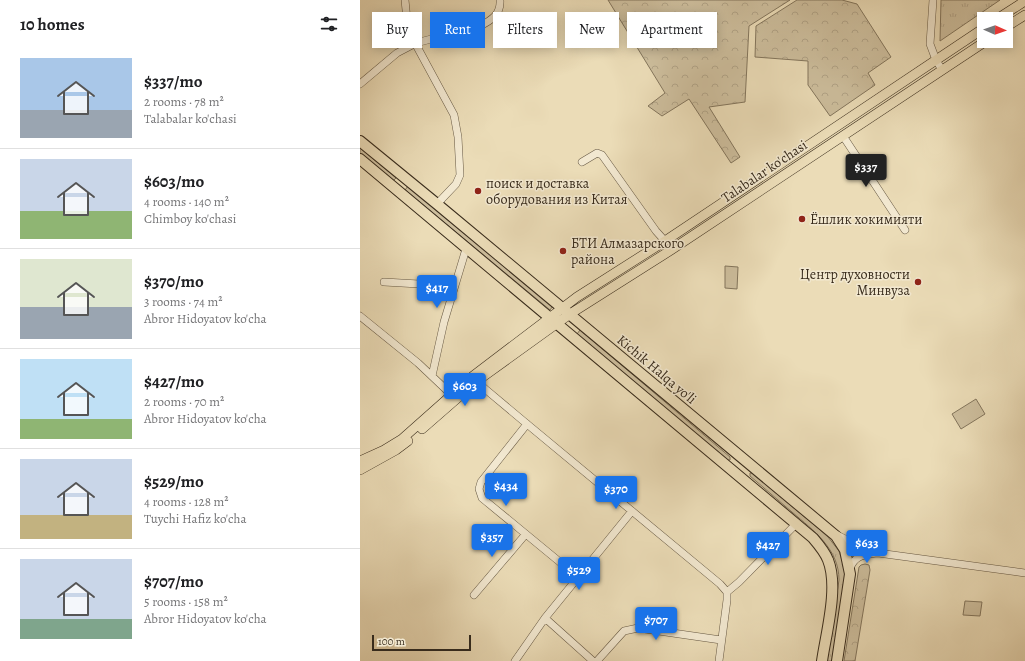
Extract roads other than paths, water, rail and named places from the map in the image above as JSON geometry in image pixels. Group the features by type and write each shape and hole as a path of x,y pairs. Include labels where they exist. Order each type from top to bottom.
{"highway":[{"name":"Kichik Halqa yo'li","path":"360,141 832,532 844,547 850,569 849,587 837,661"},
{"name":"Kichik Halqa yo'li","path":"360,159 813,538 821,547 828,560 832,581 832,598 822,661"},
{"path":"395,189 404,177"},
{"path":"737,474 747,462"}],"main road":[{"path":"1008,12 1025,1"},
{"path":"1013,23 1025,15"},
{"name":"Talabalar ko'chasi","path":"554,320 562,308 977,33"},
{"name":"Talabalar ko'chasi","path":"554,320 570,314 671,250 977,47"},
{"path":"756,180 762,189"},
{"path":"665,240 671,250"},
{"path":"360,461 384,450 402,439 475,379 554,320"},
{"path":"360,470 396,450 454,397"}],"street":[{"path":"405,0 406,12"},
{"path":"422,41 480,26 496,16 500,8 500,0"},
{"path":"933,0 930,44 936,60 942,70"},
{"path":"360,84 396,53 406,48"},
{"path":"419,48 454,115 458,137 460,175 456,184 437,204"},
{"path":"843,136 905,230"},
{"path":"582,162 597,153 602,155 656,231 665,240"},
{"path":"432,376 444,322 466,249"},
{"path":"384,282 454,286"},
{"path":"360,316 432,376 454,397"},
{"path":"475,379 720,584 727,592 718,661"},
{"path":"527,424 481,482 479,489 482,498 525,535 578,577"},
{"path":"515,661 545,618 632,511"},
{"path":"727,592 739,582 796,524"},
{"path":"832,532 859,546 878,553 1025,573"},
{"path":"474,595 525,535"},
{"path":"850,569 851,564 857,558 878,553"},
{"path":"545,618 594,661"},
{"path":"597,661 624,631 638,628 721,640"}],"place":[{"name":"поиск и доставка оборудования из Китая","path":"478,191"},
{"name":"Ёшлик хокимияти","path":"802,219"},
{"name":"БТИ Алмазарского района","path":"563,251"},
{"name":"Центр духовности Минвуза","path":"918,282"}]}
